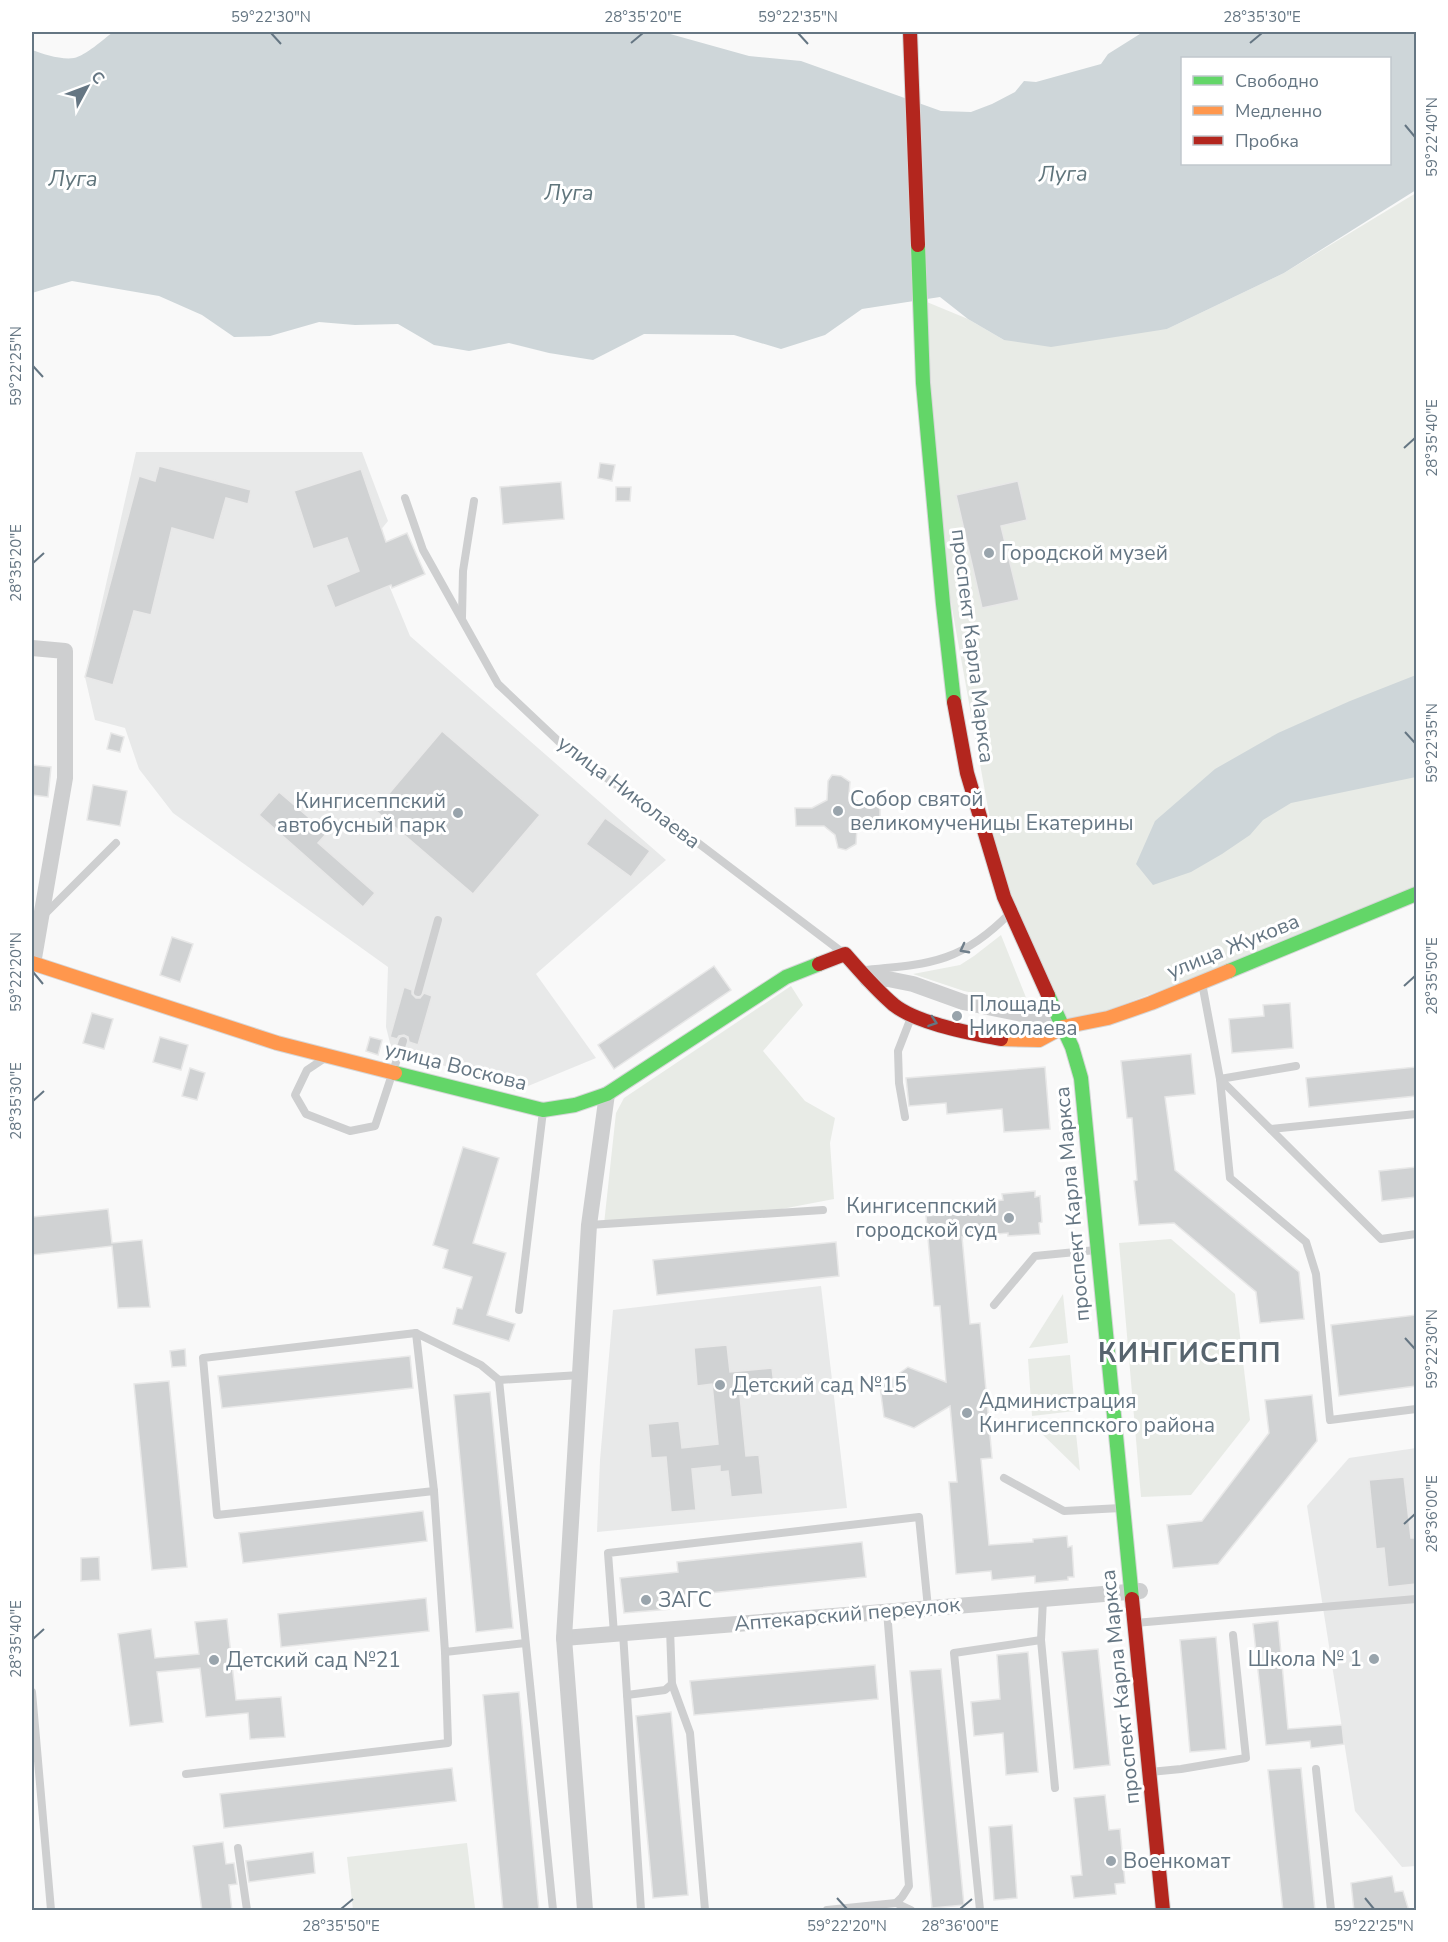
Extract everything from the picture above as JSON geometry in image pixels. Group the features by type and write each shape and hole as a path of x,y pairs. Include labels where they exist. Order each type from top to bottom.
{"main road":[{"name":"проспект Карла Маркса","path":"910,32 923,383 953,690 965,763 984,834 1010,913 1063,1026 1082,1078 1123,1508 1136,1591 1154,1771 1163,1911"},
{"name":"улица Жукова","path":"845,954 895,1006 912,1015 958,1030 1015,1040 1039,1040 1063,1026 1108,1018 1202,983 1416,894"},
{"name":"улица Воскова","path":"32,966 277,1043 543,1110 575,1106 607,1094 786,977 845,954"},
{"path":"1078,1063 1089,1081 1136,1591"},
{"path":"1154,1771 1173,1911"}],"street":[{"path":"32,648 65,651 65,778 32,966"},
{"path":"863,975 914,984 963,1002 1027,1015 1063,1026"},
{"path":"585,1911 564,1638 589,1225 607,1094"},
{"name":"Аптекарский переулок","path":"564,1638 1136,1591"}],"lane":[{"name":"улица Николаева","path":"405,498 423,550 498,684 572,754 677,827 845,954"},
{"path":"462,619 463,571 474,501"},
{"path":"41,918 116,843"},
{"path":"863,975 939,961 976,943 1010,913"},
{"path":"418,992 438,920"},
{"path":"1202,983 1220,1079 1230,1178 1306,1242 1316,1274 1329,1420 1416,1409"},
{"path":"905,1117 899,1083 898,1051 912,1015"},
{"path":"328,1056 307,1070 296,1095 306,1114 350,1131 375,1126 403,1041"},
{"path":"1220,1079 1296,1066"},
{"path":"1220,1079 1381,1239 1416,1234"},
{"path":"519,1310 543,1110"},
{"path":"1271,1129 1416,1114"},
{"path":"589,1225 822,1210"},
{"path":"994,1305 1035,1256 1097,1250"},
{"path":"434,1491 217,1515 203,1358 416,1333 481,1365 499,1380 580,1375"},
{"path":"186,1774 448,1743 445,1652 434,1491 416,1333"},
{"path":"499,1380 553,1911"},
{"path":"1004,1478 1064,1511 1123,1508"},
{"path":"641,1911 627,1695 608,1553 919,1517 928,1608"},
{"path":"1042,1599 1041,1640 1055,1788"},
{"path":"1139,1623 1416,1599"},
{"path":"887,1611 909,1886 896,1903"},
{"path":"670,1629 672,1684 690,1733 705,1911"},
{"path":"1154,1771 1246,1758 1233,1635"},
{"path":"980,1911 954,1653 1041,1640"},
{"path":"445,1652 525,1642"},
{"path":"627,1695 665,1690 672,1684"},
{"path":"32,1692 51,1911"},
{"path":"1316,1769 1331,1911"},
{"path":"238,1848 247,1911"},
{"path":"827,1911 896,1903 911,1911"}],"shaded area":[{"path":"1416,193 1416,894 1063,1027 1004,897 935,514 922,300 968,319 1004,340 1167,329 1284,273"},
{"path":"136,452 362,452 388,521 371,542 410,636 666,860 536,974 596,1058 516,1091 391,1047 386,1027 388,967 173,813 139,769 125,728 95,720 85,677"},
{"path":"1001,935 1029,1005 964,991 913,974 960,965"},
{"path":"791,986 803,1005 763,1051 805,1101 835,1118 830,1143 834,1199 750,1215 604,1224 616,1113 624,1098"},
{"path":"1171,1239 1235,1294 1250,1420 1191,1495 1141,1497 1119,1243"},
{"name":"Детский сад №15","path":"821,1286 847,1508 597,1532 600,1460 613,1310"},
{"path":"1063,1294 1068,1343 1029,1348"},
{"path":"1070,1355 1075,1411 1032,1416 1028,1359"},
{"path":"1075,1424 1080,1471 1036,1428"},
{"name":"Школа № 1","path":"1416,1448 1416,1866 1402,1867 1355,1811 1307,1506 1349,1458"},
{"path":"467,1843 475,1908 353,1910 347,1857"}],"water":[{"name":"Луга","path":"113,32 663,32 749,56 801,61 941,111 971,112 1015,92 1024,81 1036,82 1101,64 1108,54 1143,32 1416,32 1416,190 1284,273 1167,329 1051,347 1004,340 968,319 940,297 862,309 825,335 781,349 734,335 644,334 593,360 549,353 509,343 469,351 434,345 398,324 355,325 319,322 270,336 234,337 202,315 159,296 72,281 32,293 32,50 69,58 78,57"},
{"path":"1416,675 1416,777 1291,803 1263,820 1250,835 1222,854 1191,872 1153,885 1136,864 1155,821 1215,769 1278,733"}],"building":[{"path":"600,463 615,465 612,481 598,478"},
{"path":"159,466 251,490 248,504 226,498 214,540 172,528 151,615 134,611 113,685 85,677 139,476 155,481"},
{"path":"361,469 386,542 407,533 425,574 335,608 326,585 359,571 347,538 313,549 294,491"},
{"name":"Городской музей","path":"1018,481 1027,520 1001,526 1019,600 982,608 956,495"},
{"path":"561,482 564,519 503,524 500,487"},
{"path":"616,487 631,487 630,501 616,501"},
{"name":"Кингисеппский автобусный парк","path":"442,731 540,815 473,894 375,810"},
{"path":"111,733 124,737 120,752 107,749"},
{"path":"32,765 51,767 48,797 32,795"},
{"name":"Собор святой великомученицы Екатерины","path":"832,775 841,776 850,782 849,794 860,803 867,800 874,801 880,808 880,818 875,823 857,827 856,844 846,850 838,848 835,835 824,826 796,826 795,808 812,808 827,800 828,781"},
{"path":"93,785 127,791 120,826 87,820"},
{"path":"279,792 327,833 318,843 375,893 363,907 259,815"},
{"path":"605,818 650,851 631,877 586,844"},
{"path":"172,937 193,944 180,982 160,975"},
{"path":"714,966 731,990 614,1069 598,1045"},
{"path":"404,987 412,990 416,998 420,998 424,993 432,996 418,1045 409,1042 408,1037 404,1035 397,1039 390,1037"},
{"path":"1290,1003 1293,1048 1232,1053 1229,1019 1264,1016 1263,1005"},
{"path":"92,1013 113,1019 104,1049 83,1043"},
{"path":"160,1037 188,1045 181,1070 153,1062"},
{"path":"370,1037 382,1040 378,1055 366,1051"},
{"path":"1191,1054 1195,1094 1165,1097 1175,1170 1299,1272 1304,1319 1260,1323 1256,1292 1174,1223 1139,1225 1134,1181 1137,1180 1132,1118 1127,1118 1121,1061"},
{"path":"1045,1067 1050,1129 1004,1132 1002,1109 947,1114 946,1103 909,1106 906,1078"},
{"path":"1416,1067 1416,1096 1309,1107 1306,1078"},
{"path":"190,1068 205,1073 197,1100 182,1096"},
{"path":"463,1147 499,1158 473,1243 506,1253 487,1315 515,1324 509,1341 453,1324 457,1308 462,1309 472,1277 443,1268 448,1250 433,1245"},
{"path":"1416,1167 1416,1197 1382,1201 1379,1171"},
{"path":"1035,1191 1035,1197 1040,1196 1042,1222 1039,1223 1040,1234 1008,1236 1008,1233 962,1237 970,1324 980,1323 992,1458 981,1459 989,1545 1033,1542 1033,1539 1067,1536 1068,1547 1072,1546 1074,1577 1068,1577 1068,1580 1035,1583 1035,1576 992,1580 991,1571 956,1574 949,1482 957,1482 950,1406 914,1428 884,1417 880,1387 908,1367 946,1382 940,1306 934,1306 926,1216 960,1213 959,1204 1003,1200 1002,1194"},
{"path":"108,1209 112,1243 142,1240 150,1307 118,1308 112,1246 32,1255 32,1217"},
{"path":"836,1242 839,1276 657,1295 653,1260"},
{"path":"1416,1315 1416,1386 1339,1396 1331,1325"},
{"path":"727,1345 730,1372 772,1368 775,1392 740,1396 746,1456 759,1455 763,1494 731,1497 728,1471 720,1472 720,1466 692,1469 696,1510 671,1512 666,1457 651,1458 648,1424 679,1421 682,1448 718,1444 712,1384 697,1386 694,1348"},
{"path":"185,1349 186,1366 172,1367 170,1351"},
{"path":"410,1356 413,1388 222,1408 218,1376"},
{"path":"169,1381 187,1567 152,1570 134,1384"},
{"path":"490,1392 513,1628 476,1632 454,1395"},
{"path":"1312,1395 1317,1441 1218,1564 1173,1568 1167,1525 1202,1521 1269,1433 1265,1400"},
{"path":"1404,1477 1411,1538 1416,1538 1416,1584 1388,1587 1384,1548 1376,1549 1369,1480"},
{"path":"423,1511 427,1541 243,1563 239,1533"},
{"path":"862,1542 866,1577 670,1597 671,1609 624,1613 620,1578 678,1572 677,1562"},
{"path":"99,1557 100,1580 81,1581 81,1558"},
{"path":"426,1598 429,1631 281,1647 278,1614"},
{"path":"227,1619 236,1700 281,1697 285,1737 250,1739 248,1713 206,1717 200,1668 157,1672 163,1722 130,1726 118,1634 151,1629 155,1658 199,1654 195,1622"},
{"path":"1278,1621 1288,1729 1342,1725 1344,1744 1311,1748 1310,1741 1266,1745 1253,1624"},
{"path":"1216,1637 1226,1749 1190,1752 1180,1640"},
{"path":"1098,1649 1110,1765 1074,1769 1062,1652"},
{"path":"1028,1652 1038,1772 1006,1775 1003,1733 974,1736 971,1702 1000,1699 997,1655"},
{"path":"875,1665 878,1699 694,1715 690,1681"},
{"path":"941,1669 964,1905 932,1908 910,1671"},
{"path":"519,1692 539,1911 503,1911 483,1695"},
{"path":"671,1712 688,1895 653,1898 636,1716"},
{"path":"452,1768 456,1801 224,1828 220,1794"},
{"path":"1301,1768 1315,1911 1283,1911 1268,1770"},
{"path":"1105,1795 1109,1830 1120,1829 1125,1883 1115,1884 1116,1894 1074,1898 1071,1876 1082,1875 1074,1798"},
{"path":"1012,1825 1017,1898 994,1900 989,1827"},
{"path":"223,1842 226,1864 234,1863 237,1884 229,1885 232,1911 202,1911 193,1846"},
{"path":"313,1852 315,1873 249,1882 246,1861"},
{"path":"1392,1876 1395,1892 1403,1891 1409,1911 1354,1911 1351,1883"}],"traffic: fast":[{"path":"918,245 923,383 954,702"},
{"path":"1229,971 1416,894"},
{"path":"395,1073 543,1110 575,1105 607,1094 786,977 819,964"},
{"path":"1048,995 1072,1047 1081,1078 1132,1599"}],"traffic: slow":[{"path":"32,963 277,1043 395,1073"},
{"path":"1001,1039 1039,1040 1063,1027 1108,1018 1229,971"}],"traffic: jam":[{"path":"910,32 918,245"},
{"path":"954,702 967,773 1004,897 1048,995"},
{"path":"819,964 845,954 881,993 904,1012 930,1023 1001,1039"},
{"path":"1132,1599 1163,1910"}],"place":[{"name":"Городской музей","path":"989,553"},
{"name":"Собор святой великомученицы Екатерины","path":"838,811"},
{"name":"Кингисеппский автобусный парк","path":"458,813"},
{"name":"Площадь Николаева","path":"957,1016"},
{"name":"Кингисеппский городской суд","path":"1009,1218"},
{"name":"Детский сад №15","path":"720,1385"},
{"name":"Администрация Кингисеппского района","path":"967,1413"},
{"name":"ЗАГС","path":"646,1600"},
{"name":"Школа № 1","path":"1374,1659"},
{"name":"Детский сад №21","path":"214,1660"},
{"name":"Военкомат","path":"1111,1861"}],"district":[{"name":"КИНГИСЕПП","path":"1190,1353"}]}
